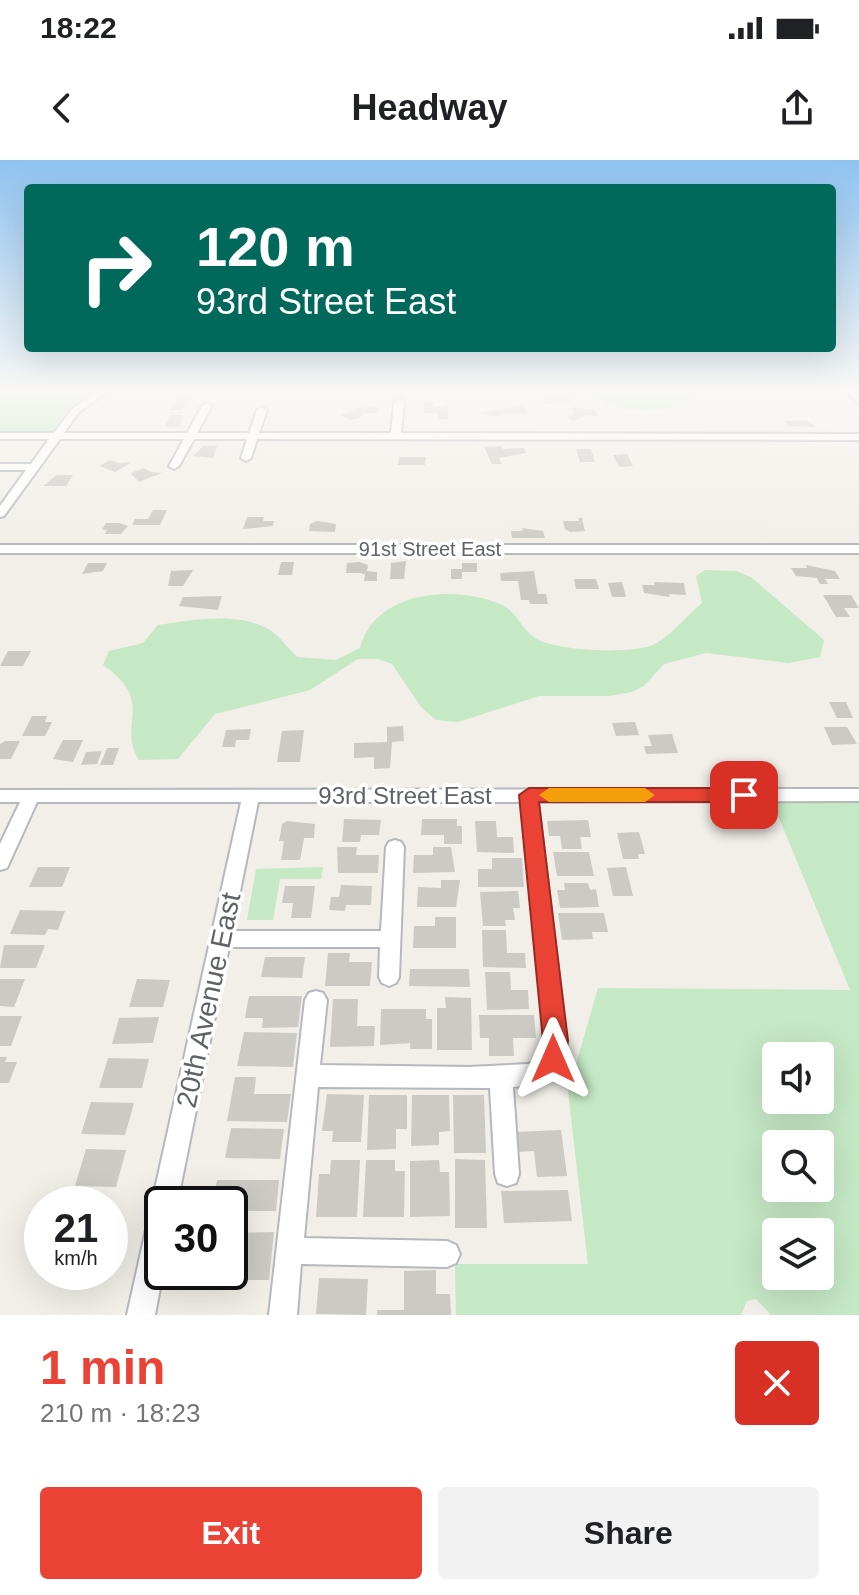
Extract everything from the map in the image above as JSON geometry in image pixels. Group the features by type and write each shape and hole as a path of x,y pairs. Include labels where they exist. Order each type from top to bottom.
{"street":[{"path":"0,514 51,442"},
{"path":"174,466 187,442"},
{"path":"246,458 251,442"},
{"path":"0,467 33,467"},
{"name":"91st Street East","path":"0,549 859,549"},
{"path":"308,1076 501,1077 537,1075 548,1066 556,1050 529,795"},
{"name":"93rd Street East","path":"0,796 859,795"},
{"name":"20th Avenue East","path":"168,1186 251,796"},
{"path":"0,863 31,797"},
{"path":"389,977 395,847"},
{"path":"221,939 391,939"},
{"path":"283,1315 316,1000"},
{"path":"501,1077 507,1174"},
{"path":"289,1251 447,1254"},
{"path":"141,1315 146,1290"}],"green space":[{"path":"705,570 736,571 751,577 824,640 820,657 789,663 706,653 664,664 644,686 632,692 609,696 539,696 458,722 436,720 421,707 392,664 378,659 358,659 310,690 215,714 178,759 139,760 131,735 133,713 128,690 103,665 109,651 143,643 158,625 215,618 258,624 274,633 297,657 336,660 360,648 368,629 381,615 398,604 438,594 481,598 500,604 510,610 535,638 558,646 591,650 639,648 664,638 702,603 696,576"},
{"path":"772,801 859,802 859,1315 771,1315 756,1299 747,1301 741,1315 456,1315 455,1264 588,1264 568,1092 598,988 850,990"},
{"path":"323,867 321,879 280,879 273,920 247,920 256,869"}],"building":[{"path":"203,446 217,446 213,458 193,456"},
{"path":"501,446 503,449 524,448 526,453 499,458 502,464 492,464 484,447"},
{"path":"576,449 591,449 595,462 580,462"},
{"path":"627,454 633,466 619,467 613,455"},
{"path":"399,457 426,457 425,465 398,465"},
{"path":"110,460 132,462 115,472 99,466"},
{"path":"144,468 162,473 139,482 131,473"},
{"path":"57,475 73,475 66,486 43,486"},
{"path":"153,510 167,510 160,525 132,525 135,519 148,519"},
{"path":"247,517 264,517 263,521 274,521 273,526 243,529"},
{"path":"578,518 582,518 585,531 570,532 565,529 563,521 579,521"},
{"path":"317,521 336,524 335,532 309,531 310,524"},
{"path":"106,523 128,526 121,534 105,534 107,530 102,530"},
{"path":"522,528 543,531 545,538 512,538 511,531 523,531"},
{"path":"406,561 404,579 390,579 391,563"},
{"path":"281,562 294,562 292,575 278,575"},
{"path":"88,563 107,563 103,571 82,574"},
{"path":"347,563 368,565 367,571 377,572 377,581 364,581 365,574 346,573"},
{"path":"462,563 477,563 477,572 462,572 462,579 451,579 451,569 462,569"},
{"path":"806,565 835,571 840,579 825,579 828,584 820,584 817,578 796,576 791,568 807,568"},
{"path":"193,570 183,586 168,586 171,571"},
{"path":"534,571 538,594 546,594 548,604 530,604 529,600 521,600 518,581 501,581 500,573"},
{"path":"574,579 596,579 599,589 576,589"},
{"path":"622,582 626,597 612,597 608,583"},
{"path":"654,582 684,583 686,595 669,594 670,597 644,593 642,585 655,585"},
{"path":"823,595 851,595 859,608 844,608 850,617 836,617"},
{"path":"222,596 218,610 179,606 183,597"},
{"path":"8,651 31,651 23,666 0,666"},
{"path":"829,702 846,702 853,718 837,718"},
{"path":"32,716 47,716 45,722 52,722 45,736 22,736"},
{"path":"635,722 639,735 616,736 612,723"},
{"path":"403,726 404,741 392,742 390,768 374,769 374,757 354,758 354,743 387,742 387,727"},
{"path":"824,727 847,727 857,744 832,745"},
{"path":"251,729 249,740 236,740 235,747 222,747 226,730"},
{"path":"304,730 300,762 277,762 282,731"},
{"path":"672,734 678,753 646,754 644,746 652,746 648,735"},
{"path":"63,740 83,740 73,762 53,759"},
{"path":"20,741 11,759 0,759 0,744"},
{"path":"107,748 119,748 113,765 100,765"},
{"path":"102,751 97,764 81,765 86,752"},
{"path":"344,819 381,820 379,835 361,835 360,842 342,842"},
{"path":"422,819 457,819 457,826 462,826 462,844 444,844 444,835 421,835"},
{"path":"588,820 591,837 580,837 582,849 562,849 560,836 549,836 547,821"},
{"path":"287,821 315,824 314,838 304,838 300,860 281,860 284,841 279,841 282,824"},
{"path":"475,821 496,821 497,837 513,837 514,853 477,852"},
{"path":"639,832 645,854 638,854 639,859 623,859 617,833"},
{"path":"337,847 357,847 356,855 379,855 378,873 338,873"},
{"path":"433,847 451,847 455,872 413,873 414,855 433,855"},
{"path":"553,852 589,852 594,876 557,876"},
{"path":"492,858 522,858 524,887 478,887 478,869 492,869"},
{"path":"38,867 70,867 62,887 29,887"},
{"path":"626,867 633,896 613,896 607,868"},
{"path":"441,880 460,880 456,907 417,907 418,887 441,888"},
{"path":"564,883 588,883 590,890 596,889 599,907 560,908 557,890 565,890"},
{"path":"341,885 372,886 371,905 346,905 345,911 329,910 331,897 339,897"},
{"path":"285,886 315,886 311,918 291,918 293,903 282,903"},
{"path":"518,891 520,908 513,908 515,920 505,920 506,926 483,926 480,892"},
{"path":"20,910 65,911 58,930 48,929 45,935 10,934"},
{"path":"558,913 604,913 608,932 592,932 593,939 562,940"},
{"path":"435,917 456,917 456,948 413,948 414,926 435,926"},
{"path":"482,930 506,930 507,953 525,953 526,968 483,967"},
{"path":"4,945 45,945 36,968 0,968"},
{"path":"328,953 350,953 349,962 372,962 370,986 325,986"},
{"path":"265,957 305,957 302,978 261,977"},
{"path":"410,969 469,969 470,987 409,986"},
{"path":"485,972 510,972 511,990 528,990 529,1009 487,1010"},
{"path":"0,979 25,979 14,1007 0,1006"},
{"path":"137,979 170,980 163,1007 129,1007"},
{"path":"249,996 302,996 298,1027 262,1028 263,1018 245,1018"},
{"path":"445,997 471,998 472,1050 437,1050 437,1008 446,1008"},
{"path":"333,999 358,999 357,1026 375,1026 374,1046 330,1047"},
{"path":"381,1009 426,1009 426,1019 432,1019 432,1049 410,1049 410,1043 380,1045"},
{"path":"479,1015 534,1015 536,1038 513,1038 514,1056 489,1056 489,1038 480,1038"},
{"path":"0,1016 22,1016 11,1046 0,1046"},
{"path":"159,1017 153,1043 112,1044 119,1018"},
{"path":"244,1032 297,1033 293,1067 237,1066"},
{"path":"0,1057 7,1057 5,1062 17,1062 9,1083 0,1083"},
{"path":"108,1058 149,1059 142,1088 99,1088"},
{"path":"235,1077 256,1077 254,1094 291,1094 287,1122 227,1121"},
{"path":"327,1094 364,1095 361,1142 332,1142 333,1131 322,1131"},
{"path":"369,1095 407,1095 407,1129 396,1129 396,1149 367,1150"},
{"path":"412,1095 449,1095 450,1131 439,1132 439,1145 411,1146"},
{"path":"453,1095 484,1095 486,1153 454,1153"},
{"path":"91,1102 134,1103 125,1135 81,1134"},
{"path":"231,1128 284,1129 280,1159 225,1158"},
{"path":"561,1130 567,1176 537,1177 534,1151 517,1152 515,1132"},
{"path":"86,1149 126,1150 116,1186 75,1186"},
{"path":"455,1159 485,1160 487,1228 455,1228"},
{"path":"331,1160 360,1160 357,1217 316,1217 319,1174 330,1174"},
{"path":"366,1160 395,1160 395,1171 405,1171 404,1217 363,1217"},
{"path":"439,1160 440,1172 449,1172 450,1216 410,1217 410,1161"},
{"path":"217,1180 279,1180 276,1211 248,1211 248,1186 216,1186"},
{"path":"568,1190 572,1221 504,1223 501,1191"},
{"path":"274,1232 269,1280 248,1280 248,1233"},
{"path":"436,1270 436,1294 450,1294 451,1315 377,1315 377,1310 404,1310 404,1271"},
{"path":"319,1278 368,1279 366,1315 316,1314"}],"slow traffic":[{"path":"549,795 645,795"}],"route":[{"path":"553,1059 556,1041 529,795 744,795"}]}
